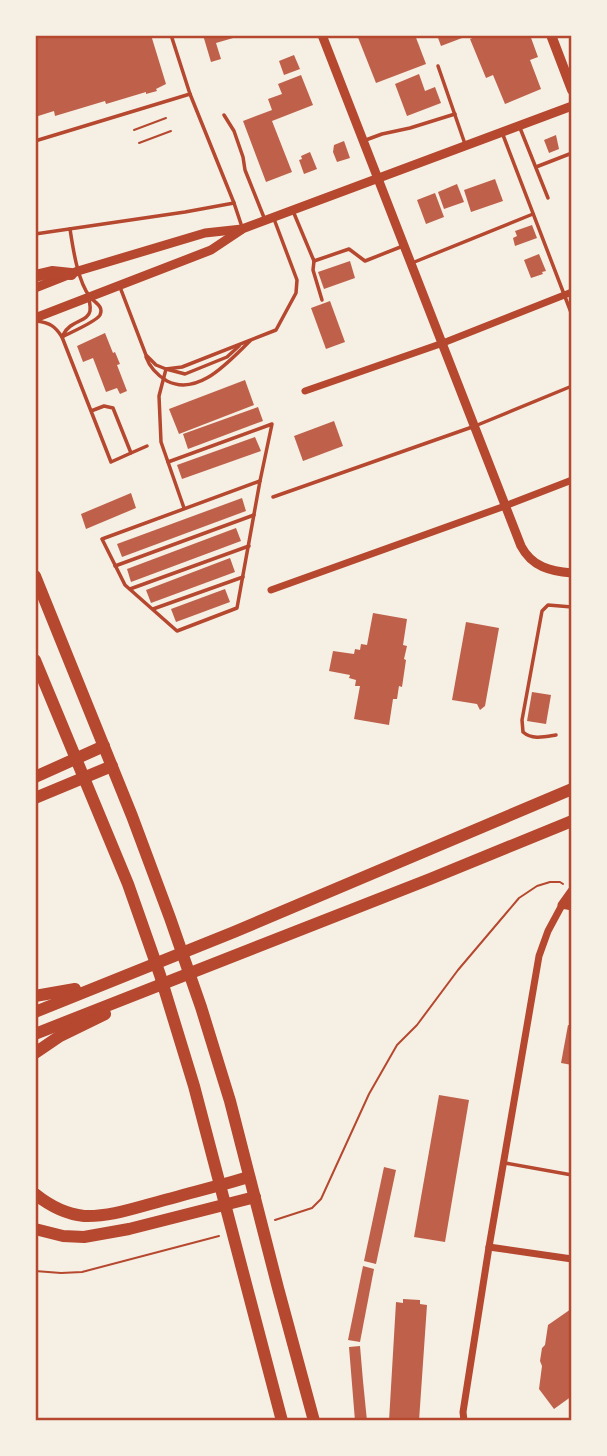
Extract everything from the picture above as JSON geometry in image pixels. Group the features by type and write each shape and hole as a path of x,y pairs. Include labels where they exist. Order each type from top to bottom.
{"highway":[{"path":"35,276 51,272 75,272"},
{"path":"35,576 112,766 201,1007 230,1101 314,1421"},
{"path":"35,660 128,884 175,1020 282,1421"},
{"path":"35,777 104,746"},
{"path":"35,798 112,766"},
{"path":"35,1012 572,789"},
{"path":"35,1034 572,821"},
{"path":"35,996 68,991 139,970"},
{"path":"35,1054 60,1036 171,981"},
{"path":"35,1194 66,1212 98,1216 250,1177"},
{"path":"35,1229 63,1237 84,1237 129,1229 255,1197"}],"main road":[{"path":"551,35 572,90"}],"street":[{"path":"322,35 521,546 534,563 552,571 572,573"},
{"path":"35,288 75,272 205,233 242,229 270,220 572,106"},
{"path":"35,319 211,250 242,229"},
{"path":"305,391 443,343 568,293"},
{"path":"271,590 572,480"},
{"path":"464,1421 489,1247 539,956 548,930 567,906 569,889"},
{"path":"489,1247 572,1259"}],"lane":[{"path":"171,35 190,94 242,229"},
{"path":"438,66 466,146"},
{"path":"35,141 190,94"},
{"path":"363,141 455,114"},
{"path":"166,369 182,367 276,330 296,293 297,279 245,170 234,131 224,115"},
{"path":"520,126 548,198"},
{"path":"502,133 533,214 568,293 572,315"},
{"path":"536,167 572,153"},
{"path":"35,234 234,203"},
{"path":"293,211 314,261 313,270 322,300"},
{"path":"411,263 533,214"},
{"path":"62,337 95,321 101,311 99,304 90,296 75,272 70,229"},
{"path":"314,261 349,248 365,261 404,245"},
{"path":"119,285 150,366 164,379 180,386 191,385 213,375 251,340"},
{"path":"62,337 70,325 89,315 90,296"},
{"path":"35,319 49,323 62,337 111,462 147,446"},
{"path":"146,355 156,365 185,374 227,357 242,344"},
{"path":"166,369 159,396 161,442 184,508"},
{"path":"273,497 475,426 572,386"},
{"path":"91,411 104,406 113,408 131,453"},
{"path":"168,462 272,424 237,608 177,631 125,585 102,539 260,481"},
{"path":"115,566 254,515"},
{"path":"130,589 249,546"},
{"path":"153,610 243,577"},
{"path":"556,734 542,738 528,736 523,732 522,720 542,611 548,606 572,607"},
{"path":"503,1163 572,1175"}],"path":[{"path":"134,130 166,118"},
{"path":"139,143 171,131"},
{"path":"261,1224 312,1208 321,1199 369,1094 397,1045 417,1025 458,970 519,898 550,882 560,881 569,889"},
{"path":"35,1271 82,1272 232,1233"}],"building":[{"path":"35,35 151,35 166,84 156,89 157,91 146,94 106,104 105,101 55,116 54,111 35,117"},
{"path":"203,35 240,36 216,43 221,59 211,62"},
{"path":"357,35 415,35 426,64 376,83"},
{"path":"437,35 461,35 462,38 441,46"},
{"path":"479,35 530,35 538,57 530,60 541,89 505,104 493,75 486,78 470,39"},
{"path":"294,55 300,69 284,75 279,61"},
{"path":"419,74 425,91 435,87 441,103 407,116 395,84"},
{"path":"301,75 313,105 272,121 292,172 266,182 243,121 272,110 268,99 282,94 278,84"},
{"path":"556,135 559,149 549,153 544,140"},
{"path":"344,141 350,158 337,162 333,152 334,145"},
{"path":"310,152 317,169 304,174 299,160"},
{"path":"495,179 503,201 471,212 464,190"},
{"path":"457,184 464,202 444,209 438,192"},
{"path":"435,193 444,217 426,224 417,200"},
{"path":"532,225 537,238 515,246 515,231"},
{"path":"539,254 546,271 531,278 524,260"},
{"path":"350,261 355,278 324,289 318,272"},
{"path":"330,301 345,342 326,349 311,308"},
{"path":"105,333 120,364 117,365 127,391 120,394 117,388 106,392 93,358 83,362 77,346"},
{"path":"245,380 254,405 179,434 169,409"},
{"path":"258,407 263,421 188,449 183,434"},
{"path":"334,421 343,446 303,461 294,436"},
{"path":"255,437 261,451 182,479 177,465"},
{"path":"131,493 136,508 86,529 81,514"},
{"path":"242,498 246,511 122,557 117,544"},
{"path":"236,528 241,541 131,582 127,569"},
{"path":"230,558 235,572 151,603 146,590"},
{"path":"225,589 230,602 176,622 171,609"},
{"path":"373,613 407,619 402,687 399,686 397,699 393,699 389,725 354,719 360,686 355,686 356,680 349,678 350,675 329,671 333,651 354,654 355,649 360,650 361,644 367,645"},
{"path":"466,622 499,628 485,706 480,710 477,704 452,700"},
{"path":"532,692 551,695 546,724 527,721"},
{"path":"568,1025 572,1026 572,1065 561,1063"},
{"path":"439,1095 469,1100 445,1242 414,1237"},
{"path":"384,1167 396,1170 376,1264 364,1261"},
{"path":"363,1266 374,1269 360,1342 348,1340"},
{"path":"403,1299 420,1300 420,1304 427,1305 419,1421 389,1421 396,1302 403,1303"},
{"path":"571,1309 572,1396 554,1409 539,1389 542,1348 545,1345 548,1325"},
{"path":"360,1346 367,1421 355,1421 349,1347"}]}
